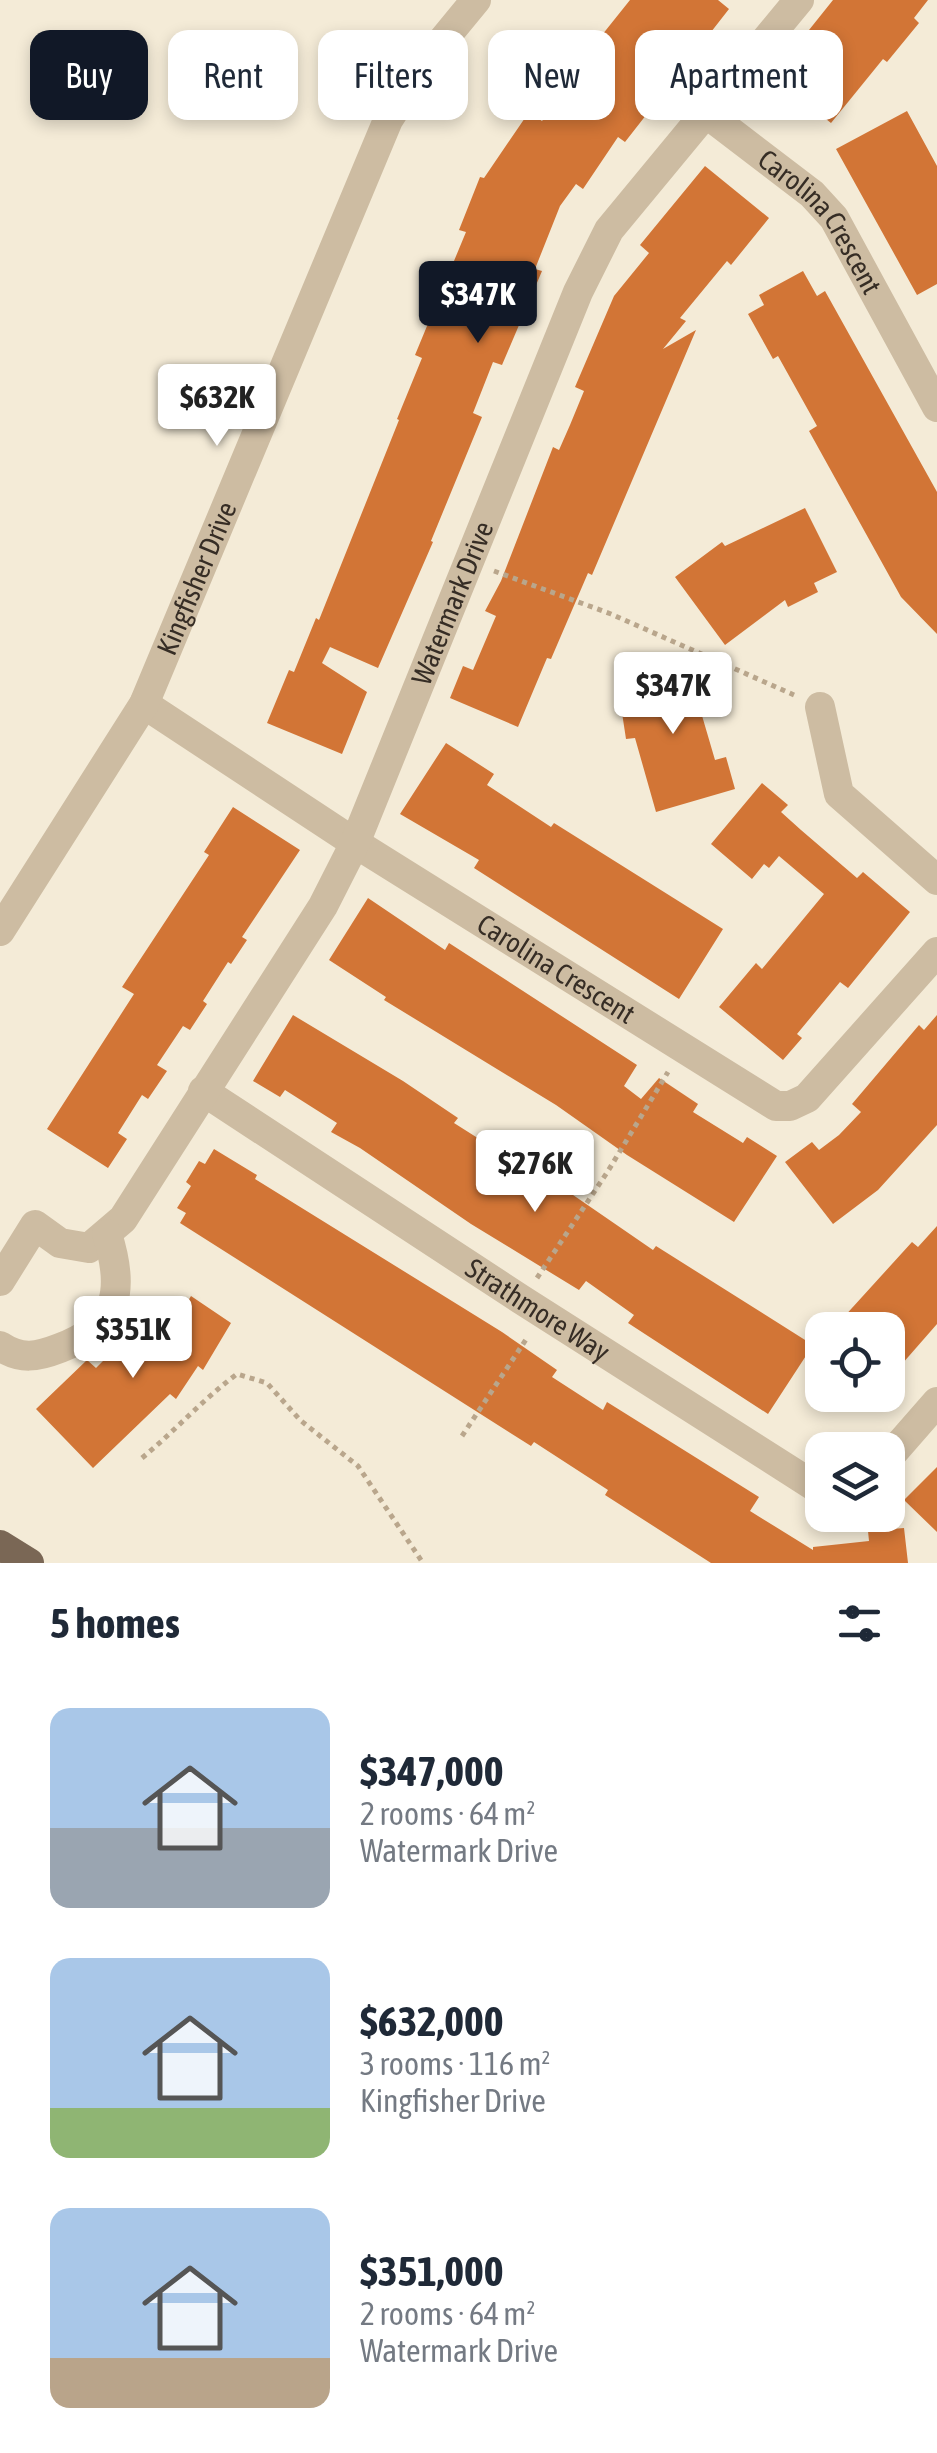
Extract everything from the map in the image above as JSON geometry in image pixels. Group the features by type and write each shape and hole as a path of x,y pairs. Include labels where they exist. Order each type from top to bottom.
{"main road":[{"path":"0,1545 28,1563"}],"street":[{"name":"Kingfisher Drive","path":"0,931 144,704 388,120 425,62 476,0"},
{"name":"Watermark Drive","path":"774,30 799,0"},
{"name":"Watermark Drive","path":"115,1226 323,906 355,842 578,292 609,230 700,120"},
{"name":"Carolina Crescent","path":"715,120 812,194 834,218 937,407"},
{"name":"Carolina Crescent","path":"144,704 769,1104 790,1106 807,1098 937,952"},
{"path":"820,707 838,794 937,880"},
{"name":"Strathmore Way","path":"203,1091 805,1480"},
{"path":"0,1281 34,1225 73,1248 89,1248 115,1226"},
{"path":"0,1346 18,1356 38,1357 72,1344 100,1326 115,1289 115,1226"},
{"path":"905,1439 937,1402"}],"path":[{"path":"468,562 612,614 820,707"},
{"path":"462,1436 608,1172 682,1048"},
{"path":"142,1458 168,1437 201,1400 237,1374 268,1383 300,1420 358,1466 424,1563"}],"building":[{"path":"630,0 718,0 729,9 713,30 635,30 635,120 642,120 625,142 618,137 583,189 576,184 560,206 535,269 542,271 502,365 493,362 473,413 482,417 378,668 330,647 322,663 367,692 342,754 267,723 289,670 294,672 316,618 319,620 399,420 422,358 415,355 466,232 459,230 480,177 484,178 524,120 615,120 615,30 606,30"},
{"path":"833,0 928,0 914,18 919,23 843,108 843,30 809,30"},
{"path":"907,111 937,166 937,284 917,295 836,149"},
{"path":"705,166 769,218 680,318 686,321 663,349 696,330 592,575 588,573 518,727 450,698 463,666 473,670 496,616 485,611 501,581 553,447 559,450 584,391 575,387 614,296 649,253 640,245"},
{"path":"803,271 817,296 825,291 937,492 937,634 901,597 809,431 817,426 778,356 773,359 748,314 764,305 759,295"},
{"path":"805,508 837,572 814,583 818,592 788,607 785,600 725,645 675,577 722,542 725,546"},
{"path":"705,668 710,700 698,702 715,760 726,757 735,789 656,812 635,738 626,739 617,680"},
{"path":"446,743 494,774 487,785 723,929 679,999 474,868 479,860 400,814"},
{"path":"762,783 788,805 781,812 801,830 857,878 863,872 910,912 848,988 840,982 797,1034 802,1038 783,1060 719,1007 756,963 762,969 824,894 779,856 769,868 764,864 752,879 711,844"},
{"path":"233,807 300,850 242,937 247,940 203,1001 207,1004 190,1030 183,1026 157,1065 167,1071 148,1099 142,1095 118,1133 127,1139 108,1168 47,1129 134,994 122,987 209,855 204,852"},
{"path":"368,898 445,950 449,943 637,1065 624,1086 641,1099 659,1078 698,1104 693,1112 743,1143 747,1137 777,1156 734,1222 556,1105 384,1000 386,997 329,960"},
{"path":"293,1015 403,1081 458,1118 454,1123 525,1168 528,1164 653,1250 656,1246 805,1340 805,1357 768,1414 628,1323 634,1315 586,1281 579,1290 331,1132 337,1123 285,1090 280,1097 253,1081"},
{"path":"937,1015 937,1125 878,1190 833,1224 785,1162 812,1142 819,1150 839,1135 861,1112 852,1104 919,1025 924,1030"},
{"path":"214,1149 257,1175 255,1179 502,1332 557,1370 552,1377 603,1410 607,1402 759,1497 750,1511 813,1550 869,1541 868,1532 904,1532 908,1563 711,1563 605,1495 608,1490 534,1442 531,1446 180,1223 186,1213 177,1208 191,1186 186,1182 199,1161 205,1164"},
{"path":"937,1226 937,1324 905,1361 905,1312 848,1312 912,1242 918,1247"},
{"path":"191,1296 231,1323 203,1370 198,1366 176,1399 170,1394 93,1468 36,1409 87,1360 96,1368 130,1334 147,1346 176,1300 185,1306"},
{"path":"937,1467 937,1532 905,1501"}]}
